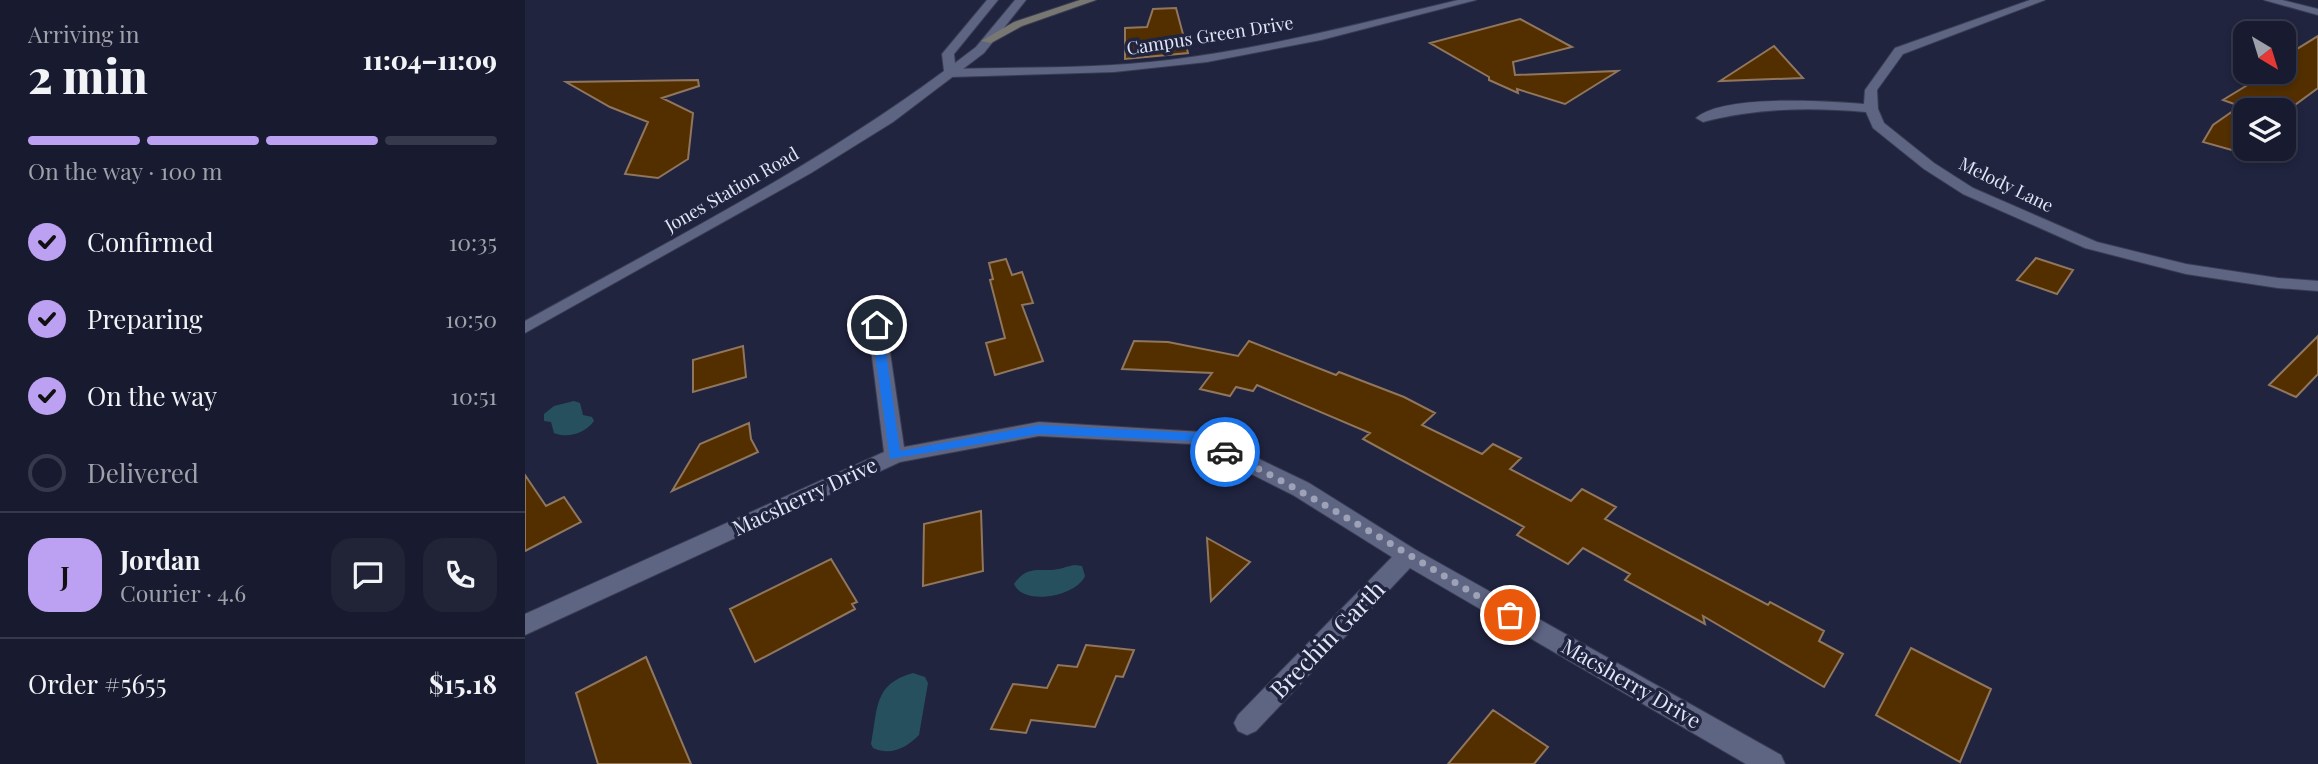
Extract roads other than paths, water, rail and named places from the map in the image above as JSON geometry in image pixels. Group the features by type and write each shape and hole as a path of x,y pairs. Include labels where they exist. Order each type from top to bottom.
{"main road":[{"path":"987,41 1018,24 1091,0"}],"street":[{"path":"950,73 948,54 993,0"},
{"name":"Jones Station Road","path":"525,328 806,170 888,119 950,73 987,41 1021,0"},
{"name":"Campus Green Drive","path":"950,73 1095,70 1170,63 1249,51 1471,0"},
{"path":"1703,118 1733,108 1772,103 1871,109 1871,90 1899,51 2039,0"},
{"path":"2269,0 2318,12"},
{"name":"Melody Lane","path":"1871,109 1878,125 1953,182 2022,217 2091,245 2186,269 2278,284 2318,286"},
{"path":"877,325 895,456"},
{"name":"Macsherry Drive","path":"525,625 895,456 1039,429 1196,437 1301,489 1408,556 1771,764"},
{"name":"Brechin Garth","path":"1247,723 1408,556"}],"water":[{"path":"574,401 580,403 583,415 592,417 594,421 576,434 554,433 551,422 544,421 544,414 554,406"},
{"path":"1082,566 1085,576 1080,583 1061,594 1038,597 1028,595 1019,591 1014,584 1030,571 1054,570"},
{"path":"913,673 925,677 928,683 919,735 909,744 892,751 873,748 871,744 877,709 884,691 900,678"}]}
